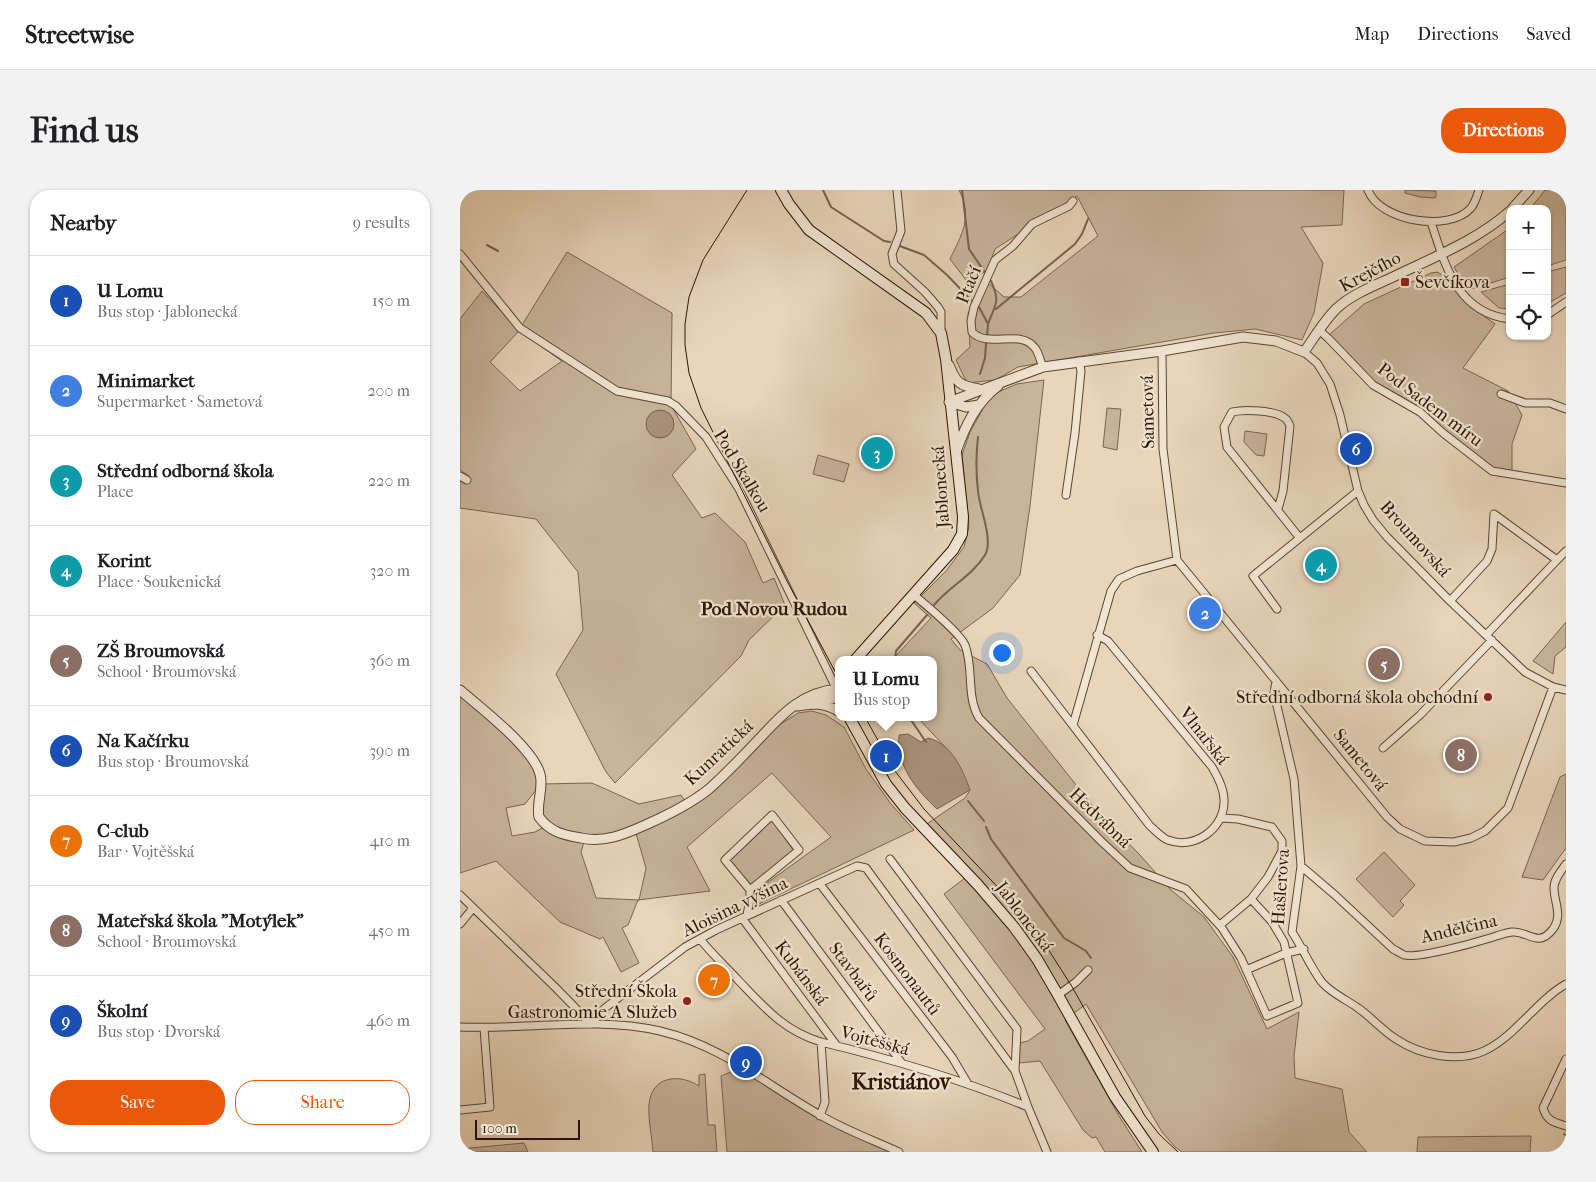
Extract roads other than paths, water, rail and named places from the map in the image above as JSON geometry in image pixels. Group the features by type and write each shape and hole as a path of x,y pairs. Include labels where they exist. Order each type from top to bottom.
{"main road":[{"name":"Jablonecká","path":"781,190 809,230 926,313 941,332 946,359 963,517 962,534 953,550 859,656"},
{"name":"Jablonecká","path":"851,721 886,784 905,808 985,892 1014,927 1058,995 1115,1097 1153,1152"}],"street":[{"name":"Jablonecká","path":"897,190 901,230 892,254 894,264 925,292 938,307 941,312 941,332"},
{"path":"1368,190 1376,202 1394,214 1432,222 1448,220 1466,212 1476,201 1479,190"},
{"name":"Krejčího","path":"1516,205 1529,190"},
{"name":"Ptačí","path":"1042,367 1035,348 1022,339 979,337 972,332 971,320 974,307 995,260 1013,246 1032,224 1069,206 1073,201"},
{"name":"Krejčího","path":"1304,352 1336,309 1351,298 1470,240 1490,228 1506,214"},
{"path":"1432,222 1440,254 1456,286 1473,304 1493,315 1506,318"},
{"name":"Pod Skalkou","path":"460,255 520,328 617,391 668,401 676,406 706,437 739,489 835,686"},
{"path":"1551,311 1566,302"},
{"name":"Pod Sadem míru","path":"1320,331 1373,385 1420,412 1443,433 1492,471 1566,483"},
{"name":"Broumovská","path":"950,402 1042,367 1162,351 1244,337 1276,341 1304,352 1317,363 1330,384 1340,415 1358,491 1372,520 1450,601 1525,672 1553,687 1566,690"},
{"name":"Sametová","path":"1162,351 1163,449 1177,560 1387,817 1400,829 1425,841 1454,842 1471,838 1486,831 1508,808 1553,687"},
{"path":"946,359 955,380 967,387 982,389"},
{"path":"1066,494 1075,433 1081,371 1079,361"},
{"name":"Broumovská","path":"956,455 965,427 979,404 990,392 1006,380"},
{"path":"1501,394 1525,403 1550,403 1566,409"},
{"path":"950,402 966,406 979,404"},
{"path":"1278,509 1283,491 1290,426 1286,420 1275,414 1242,409 1232,412 1224,427 1227,447 1299,537"},
{"path":"1277,609 1253,576 1358,491"},
{"path":"1450,601 1487,560 1492,548 1494,514 1557,560"},
{"path":"1383,748 1420,715 1566,551"},
{"path":"1073,725 1111,591 1119,580 1137,571 1177,560"},
{"name":"Hedvábná","path":"914,595 964,643 970,670 972,701 979,718 1130,868 1186,889 1220,925 1241,958 1267,1016 1298,1003 1286,953"},
{"name":"Vlnařská","path":"1097,635 1108,641 1212,767 1220,782 1225,802 1221,818"},
{"path":"1031,671 1150,826 1168,840 1196,841 1211,831 1221,818 1238,819 1272,827 1282,841 1282,851 1268,877 1252,899 1220,925"},
{"name":"Hašlerova","path":"1276,681 1274,693 1294,779 1302,866 1292,932 1304,949 1322,982 1360,1009 1396,1039 1410,1047 1444,1056 1464,1056 1482,1051 1501,1041 1547,996 1566,984"},
{"name":"Kunratická","path":"460,690 501,726 534,761 541,776 539,817 546,826 556,832 585,839 619,837 672,813 716,782 789,708 835,693"},
{"path":"789,708 814,703 835,710"},
{"path":"744,916 750,898 750,890 725,860 772,815 799,850 750,890"},
{"path":"890,859 1017,1029 1015,1071 1047,1152"},
{"name":"Andělčina","path":"1302,866 1335,894 1393,950 1405,955 1421,955 1467,945 1513,931 1532,938 1544,937 1553,929 1558,919 1554,888 1555,882 1566,864"},
{"name":"Aloisina výšina","path":"591,1024 605,1008 685,947 744,916 857,866 866,868 1015,1071"},
{"name":"Kosmonautů","path":"820,884 952,1057 968,1084"},
{"path":"460,895 591,1024"},
{"path":"750,898 764,908"},
{"path":"1252,899 1272,922 1284,942 1286,953"},
{"name":"Stavbařů","path":"781,900 901,1062"},
{"path":"460,924 473,908"},
{"name":"Kubánská","path":"744,916 837,1046"},
{"name":"Vojtěšská","path":"700,939 770,1014 790,1029 821,1042 901,1062 968,1084 1028,1107"},
{"path":"1246,970 1286,953 1304,949"},
{"path":"1058,995 1076,982 1088,970"},
{"path":"460,1027 484,1028 591,1024 636,1027 660,1032 705,1046 736,1061 820,1116 899,1152"},
{"path":"460,1110 490,1107 484,1028"},
{"path":"820,1116 824,1102 821,1042"},
{"path":"1566,1060 1544,1103 1546,1116 1549,1120 1566,1126"}],"waterway":[{"path":"823,190 831,207 884,241 890,242"},
{"path":"962,190 969,249 986,274"},
{"path":"996,309 1075,244 1082,234 1088,219"},
{"path":"487,245 498,251"},
{"path":"897,245 924,255 973,302"},
{"path":"988,324 996,303 996,294 991,281"},
{"path":"979,307 988,324 987,337"},
{"path":"980,374 985,358 986,343"},
{"path":"934,605 974,569 985,555 987,548 987,532 977,484 978,437"},
{"path":"895,656 896,651 927,615"},
{"path":"912,721 926,742"},
{"path":"968,801 984,821"},
{"path":"986,827 991,839 1064,938 1086,951 1091,958"}],"tram line":[{"path":"747,190 703,260 689,297 685,324 685,345 689,373 701,408 788,583 835,671"},
{"path":"867,721 895,771 924,809 1007,897 1046,946 1071,985 1145,1116 1159,1134 1178,1152"}],"place":[{"name":"Ševčíkova","path":"1405,282"},
{"name":"Na Kačírku","path":"1356,449"},
{"name":"Střední odborná škola","path":"877,453"},
{"name":"Korint","path":"1321,565"},
{"name":"Minimarket","path":"1205,613"},
{"name":"ZŠ Broumovská","path":"1384,664"},
{"name":"Střední odborná škola obchodní","path":"1488,697"},
{"name":"Mateřská škola \"Motýlek\"","path":"1461,755"},
{"name":"U Lomu","path":"886,756"},
{"name":"C-club","path":"714,980"},
{"name":"Střední Škola Gastronomie A Služeb","path":"687,1001"},
{"name":"Školní","path":"746,1062"}],"district":[{"name":"Pod Novou Rudou","path":"774,609"},
{"name":"Kristiánov","path":"901,1082"}]}
